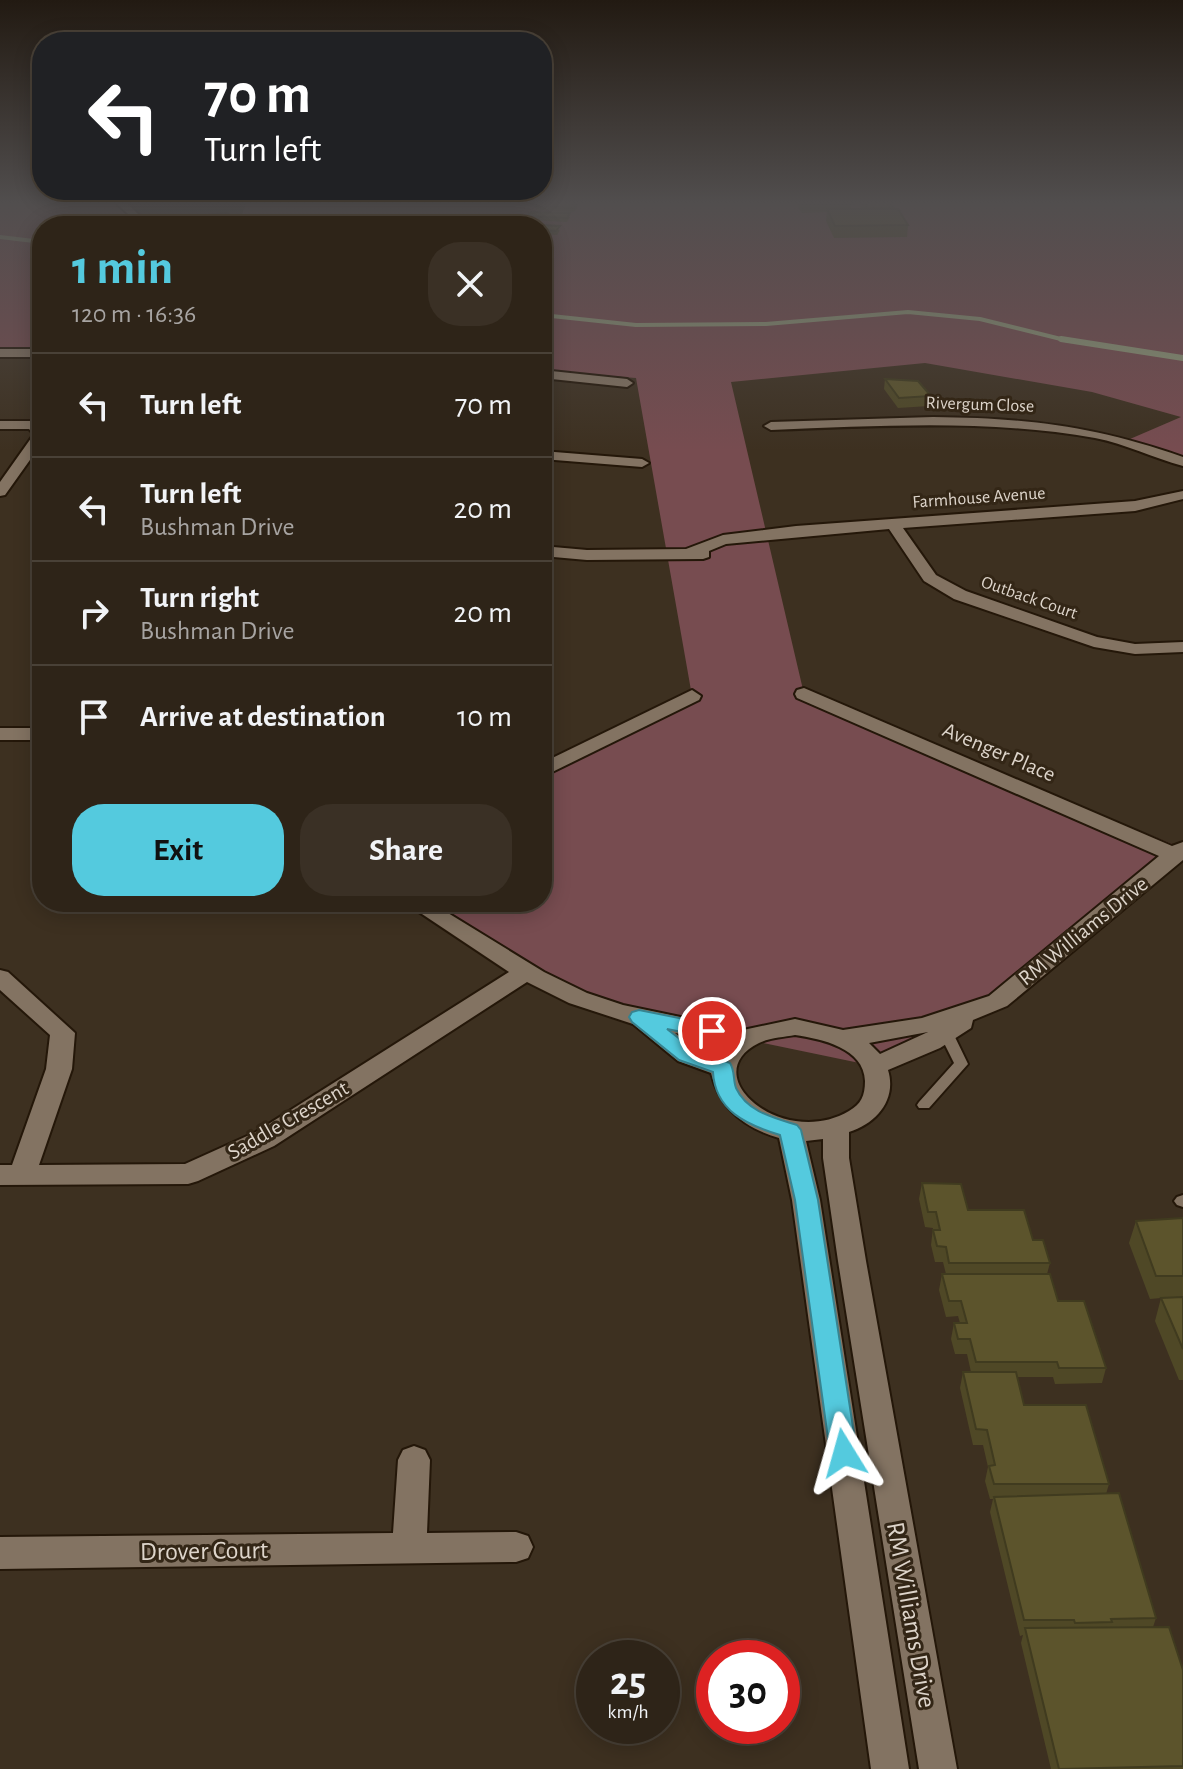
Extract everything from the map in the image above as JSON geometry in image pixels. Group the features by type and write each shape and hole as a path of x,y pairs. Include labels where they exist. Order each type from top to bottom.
{"street":[{"path":"0,353 32,353"},
{"path":"552,375 627,383"},
{"name":"Rivergum Close","path":"771,426 980,420 1026,423 1099,434 1183,462"},
{"path":"0,425 32,425"},
{"path":"0,492 32,447"},
{"path":"552,456 642,463"},
{"name":"Farmhouse Avenue","path":"552,552 587,555 740,551 776,534 1135,506 1183,495"},
{"name":"Outback Court","path":"893,524 930,578 960,595 1094,642 1135,649 1183,647"},
{"name":"Avenger Place","path":"804,694 1179,851"},
{"path":"552,766 692,696"},
{"path":"0,734 32,734"},
{"name":"RM Williams Drive","path":"843,1038 916,1028 979,1010 998,1001 1179,851"},
{"path":"430,912 525,973 580,999 639,1017 732,1035 743,1040"},
{"name":"Saddle Crescent","path":"0,977 63,1033 59,1069 11,1175 188,1174 265,1139 525,973"},
{"name":"RM Williams Drive","path":"874,1066 946,1033 979,1010"},
{"path":"639,1017 687,1055 723,1068"},
{"path":"795,1027 817,1029 843,1038 868,1056 879,1079 878,1093 861,1117 836,1129 806,1132 760,1121 734,1102 724,1086 726,1059 743,1040 775,1028 795,1027"},
{"name":"RM Williams Drive","path":"836,1129 836,1158 852,1261 938,1769"},
{"name":"RM Williams Drive","path":"790,1130 806,1200 890,1769"},
{"path":"409,1548 414,1460"},
{"name":"Drover Court","path":"0,1553 516,1547"}],"lane":[{"path":"924,1105 961,1064 946,1033"}],"shaded area":[{"path":"0,286 32,286 32,352 0,352"},
{"path":"552,286 1183,286 1183,462 1123,442 1181,417 1092,392 925,363 731,382 804,694 1182,848 979,1010 874,1066 639,1017 525,973 430,912 552,912 552,766 692,696 636,378 552,372"}],"building":[{"path":"885,379 918,381 931,396 899,398"},
{"path":"922,1183 961,1184 968,1210 1024,1210 1033,1240 1043,1240 1050,1263 949,1263 946,1247 937,1246 933,1230 940,1230 936,1212 928,1212"},
{"path":"1183,1218 1183,1276 1156,1276 1136,1221"},
{"path":"942,1274 1050,1274 1058,1301 1084,1301 1106,1368 1059,1368 1057,1362 976,1362 970,1339 958,1339 954,1323 967,1323 961,1301 949,1301"},
{"path":"1183,1297 1183,1349 1161,1298"},
{"path":"963,1372 1016,1372 1024,1405 1086,1405 1109,1484 994,1484 989,1466 995,1465 987,1430 976,1429"},
{"path":"1119,1493 1156,1618 1075,1623 1074,1620 1024,1620 994,1497"},
{"path":"1169,1627 1183,1670 1183,1766 1059,1769 1025,1628"}],"waterway":[{"path":"552,316 636,325 766,324 908,312 980,319 1069,341"},
{"path":"1061,339 1183,358"}],"route":[{"path":"712,1031 639,1017 687,1055 723,1068 724,1086 734,1102 747,1114 790,1130 806,1200 844,1453"}]}
